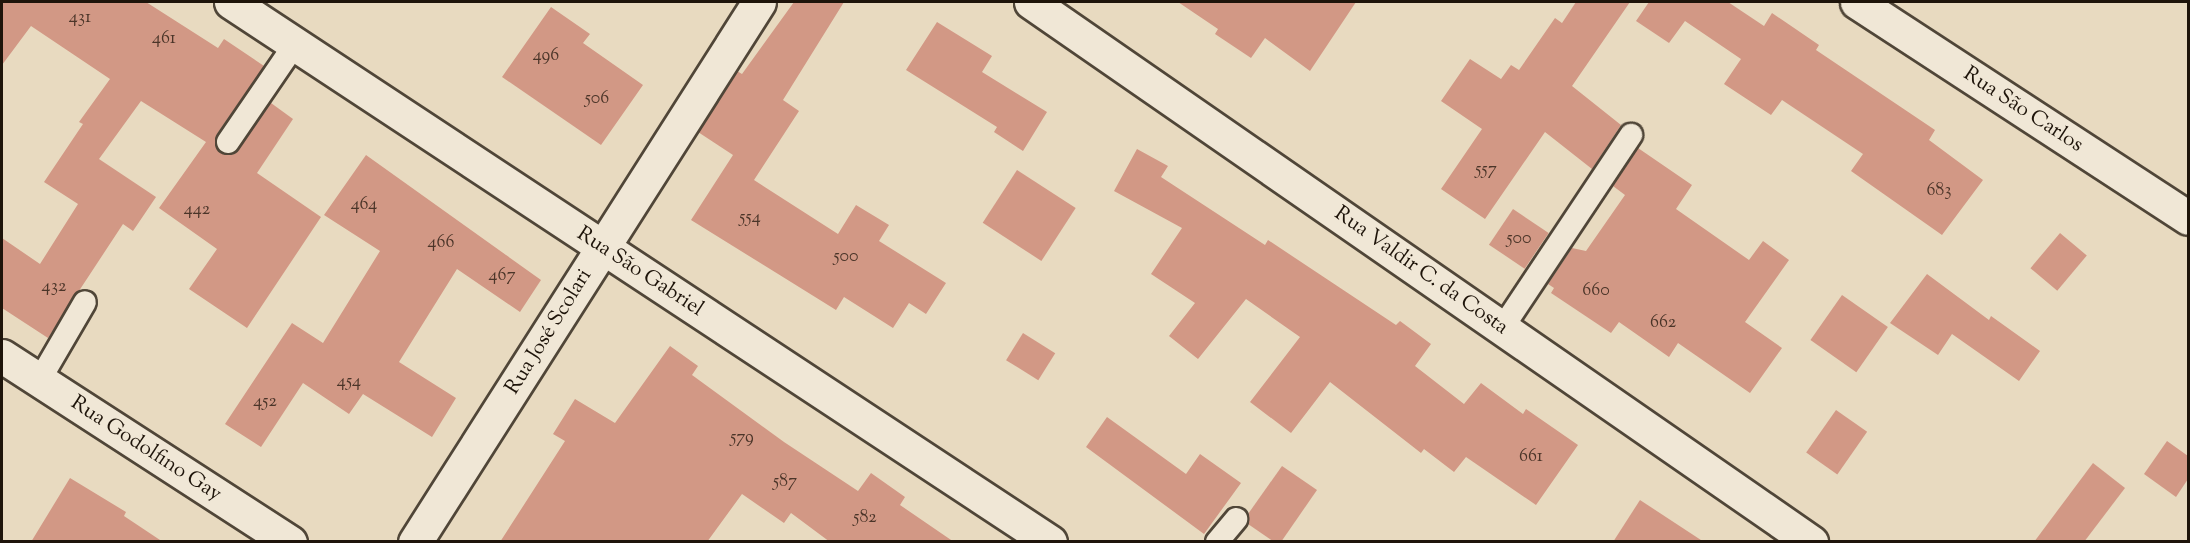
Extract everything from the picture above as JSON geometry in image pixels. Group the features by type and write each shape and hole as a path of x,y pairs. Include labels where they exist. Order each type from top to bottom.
{"street":[{"name":"Rua São Gabriel","path":"231,2 1050,542"},
{"name":"Rua José Scolari","path":"415,542 759,2"},
{"name":"Rua Valdir C. da Costa","path":"1032,2 1811,542"},
{"name":"Rua São Carlos","path":"1857,2 2188,218"},
{"name":"Rua Godolfino Gay","path":"2,356 290,542"}],"lane":[{"path":"228,142 294,44"},
{"path":"1503,327 1631,135"},
{"path":"39,381 85,302"},
{"path":"1217,542 1236,519"}],"building":[{"path":"2,2 146,2 218,48 224,39 264,66 217,134 216,147 226,155 234,154 271,103 293,119 257,173 321,217 247,328 189,289 217,249 159,208 206,142 141,101 99,159 156,197 133,231 123,224 48,338 2,308 2,238 40,264 78,204 44,182 83,124 79,122 110,79 31,26 2,65"},
{"path":"794,2 844,2 783,100 799,111 754,180 838,234 856,205 889,225 879,241 946,283 926,314 909,303 893,328 844,297 836,310 691,220 733,155 698,132 737,71 742,74"},
{"path":"1178,2 1356,2 1310,71 1265,38 1251,58 1215,34 1218,29"},
{"path":"1576,2 1630,2 1572,86 1621,125 1592,169 1545,132 1485,219 1441,189 1482,129 1441,101 1470,59 1501,79 1511,65 1519,70 1555,18 1562,23"},
{"path":"1649,2 1728,2 1764,26 1772,13 1819,45 1816,50 1935,130 1929,140 1983,180 1942,235 1851,171 1863,154 1782,100 1771,115 1724,84 1741,59 1685,21 1669,43 1636,21"},
{"path":"551,7 590,34 583,43 643,85 601,145 502,77"},
{"path":"937,22 992,56 982,72 1047,112 1023,151 994,132 997,127 906,70"},
{"path":"1638,148 1692,185 1676,209 1749,260 1763,241 1789,260 1745,322 1782,348 1750,393 1678,343 1669,357 1619,322 1611,333 1551,293 1554,288 1548,284 1572,248 1586,251 1625,195 1613,186"},
{"path":"1137,149 1168,166 1161,177 1265,245 1268,240 1396,325 1400,321 1431,344 1415,366 1464,404 1481,383 1523,414 1526,409 1578,445 1536,505 1466,457 1454,472 1424,449 1421,453 1330,382 1291,433 1250,402 1300,337 1246,299 1198,359 1169,336 1195,303 1151,274 1182,228 1114,191"},
{"path":"366,155 541,280 520,312 457,269 399,362 456,398 432,437 363,394 349,414 303,383 261,447 225,424 292,323 323,343 380,251 324,215"},
{"path":"1017,170 1076,208 1041,261 983,223"},
{"path":"1513,209 1549,233 1525,269 1489,245"},
{"path":"2060,233 2087,255 2057,291 2030,268"},
{"path":"1927,274 1989,320 1991,316 2040,351 2019,381 1952,334 1938,355 1890,323"},
{"path":"1842,295 1888,327 1856,372 1810,340"},
{"path":"1023,333 1055,353 1038,380 1006,360"},
{"path":"670,346 698,366 692,375 784,442 858,491 871,473 905,497 900,505 954,542 830,542 791,513 784,523 742,494 707,542 500,542 565,441 553,434 575,399 615,423"},
{"path":"1836,410 1867,432 1837,474 1806,453"},
{"path":"1107,417 1186,474 1200,454 1241,483 1204,534 1086,447"},
{"path":"2167,441 2188,456 2188,479 2176,497 2144,474"},
{"path":"2093,463 2125,488 2084,542 2034,542"},
{"path":"1282,466 1317,490 1281,542 1274,542 1248,524 1248,514"},
{"path":"70,478 126,512 124,516 163,542 31,542"},
{"path":"1640,500 1704,542 1613,542"}]}
